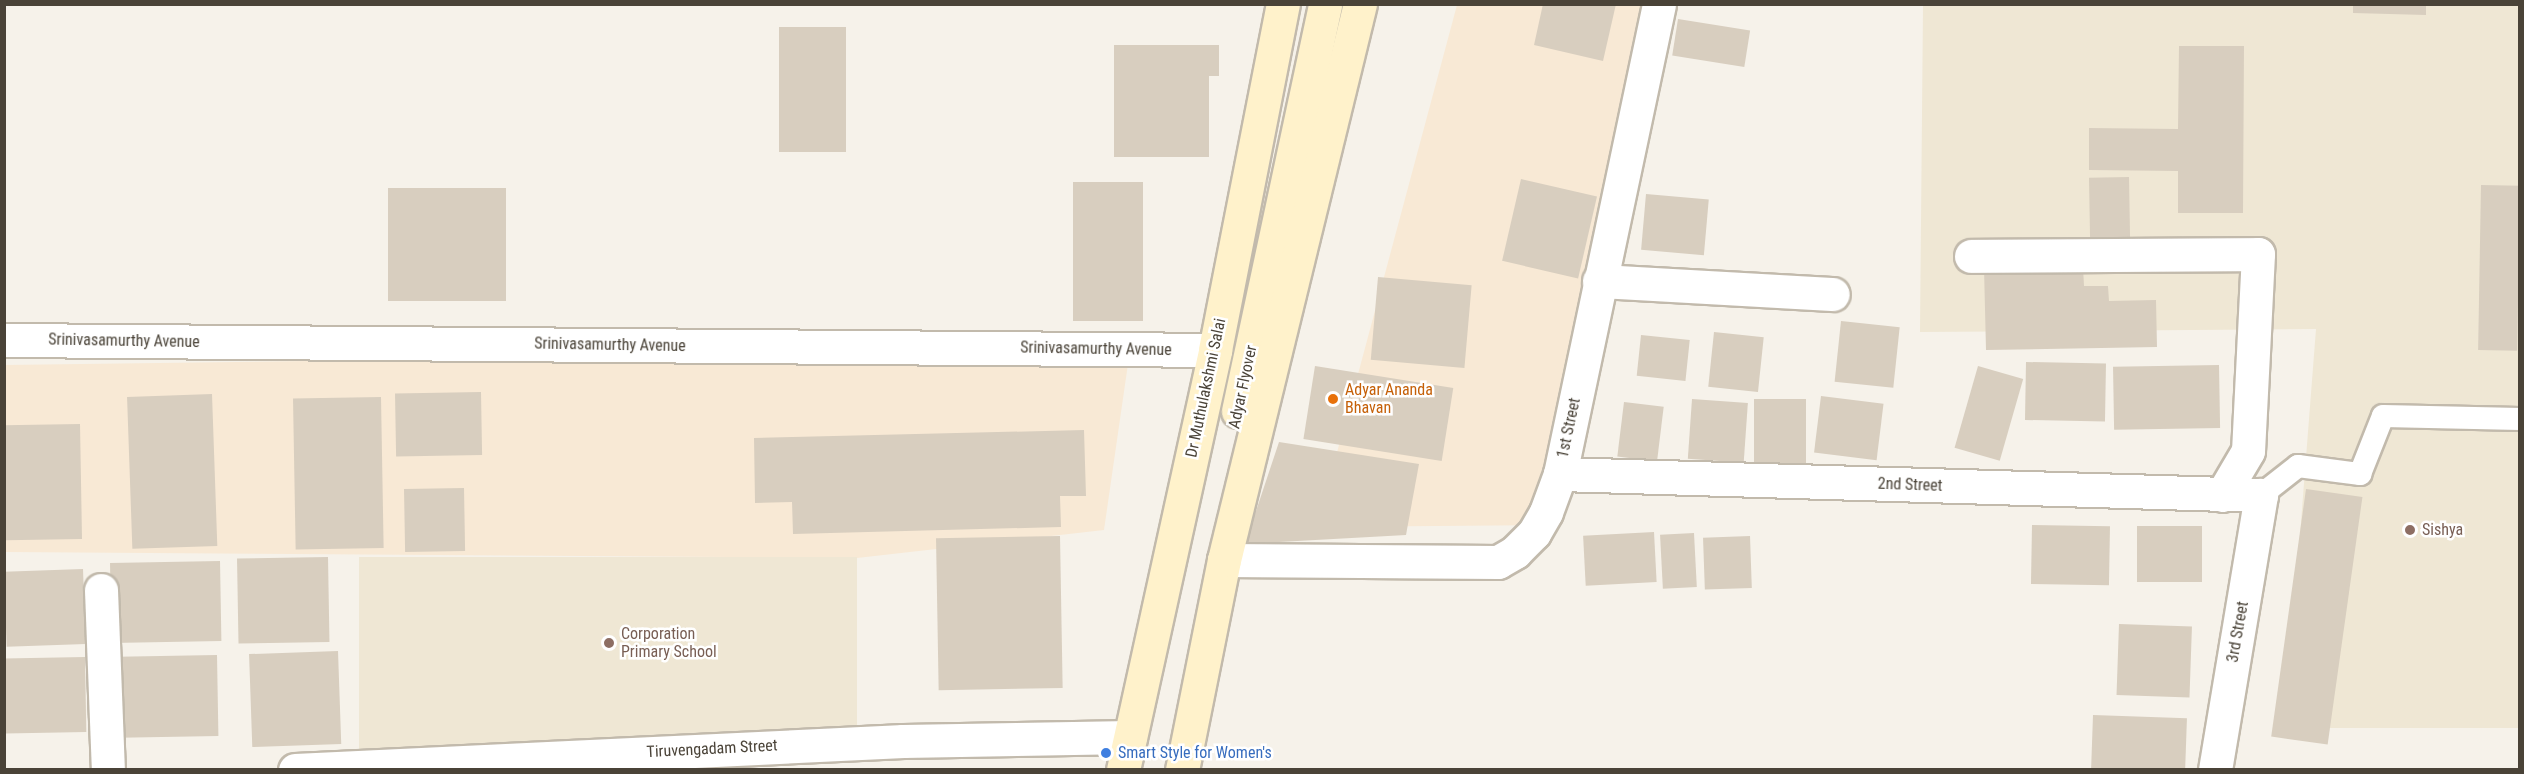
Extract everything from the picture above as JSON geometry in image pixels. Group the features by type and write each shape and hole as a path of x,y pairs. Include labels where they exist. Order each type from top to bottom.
{"main road":[{"name":"Dr Muthulakshmi Salai","path":"1123,770 1215,350 1283,4"},
{"name":"Adyar Flyover","path":"1162,770 1325,4"},
{"path":"1182,770 1224,560 1360,4"}],"street":[{"name":"1st Street","path":"1224,560 1498,562 1515,552 1534,533 1546,512 1560,474 1659,4"},
{"path":"1971,256 2258,254 2248,452 2222,495"},
{"path":"1599,282 1833,294"},
{"name":"Srinivasamurthy Avenue","path":"4,340 1215,350"},
{"name":"2nd Street","path":"1560,474 2261,495"},
{"name":"3rd Street","path":"2215,770 2261,495"},
{"path":"101,590 108,770"},
{"name":"Tiruvengadam Street","path":"295,770 420,766 903,741 1130,737"}],"lane":[{"path":"2261,495 2298,466 2360,474 2383,416 2520,419"}],"shaded area":[{"path":"1457,5 1668,5 1551,525 1317,527"},
{"name":"Sishya","path":"1923,5 2519,5 2519,728 2285,728 2316,329 1920,332"},
{"path":"1130,350 1104,530 857,558 5,552 4,365"},
{"name":"Corporation Primary School","path":"359,557 857,557 857,752 359,752"}],"building":[{"path":"1543,4 1616,4 1603,61 1534,45"},
{"path":"2353,4 2426,4 2426,15 2353,13"},
{"path":"1678,19 1750,30 1744,67 1672,56"},
{"path":"779,27 846,27 846,152 779,152"},
{"path":"1114,45 1219,45 1219,76 1209,76 1209,157 1114,157"},
{"path":"2179,46 2244,46 2243,213 2178,213 2178,171 2089,170 2089,128 2178,129"},
{"path":"2129,177 2130,247 2090,248 2089,178"},
{"path":"1521,179 1597,197 1578,278 1502,261"},
{"path":"1073,182 1143,182 1143,321 1073,321"},
{"path":"2481,185 2520,186 2517,351 2478,350"},
{"path":"388,188 506,188 506,301 388,301"},
{"path":"1646,194 1709,199 1704,255 1641,250"},
{"path":"2083,267 2084,286 2108,286 2109,301 2156,300 2157,347 1986,350 1984,268"},
{"path":"1378,277 1472,285 1464,368 1371,360"},
{"path":"1841,321 1900,327 1893,388 1835,382"},
{"path":"1714,332 1764,337 1758,392 1708,387"},
{"path":"1641,335 1690,340 1685,381 1637,376"},
{"path":"2026,362 2106,363 2105,421 2025,420"},
{"path":"2219,365 2220,428 2114,430 2113,367"},
{"path":"1315,366 1453,388 1442,461 1303,439"},
{"path":"1978,366 2023,379 2000,461 1955,448"},
{"path":"481,392 482,455 396,456 395,394"},
{"path":"212,394 217,546 132,549 127,397"},
{"path":"1821,396 1884,404 1877,460 1814,453"},
{"path":"381,397 384,548 296,550 293,399"},
{"path":"1692,399 1748,403 1744,463 1688,459"},
{"path":"1754,399 1806,399 1806,466 1754,466"},
{"path":"1624,402 1664,407 1657,461 1617,457"},
{"path":"80,424 82,539 6,540 4,425"},
{"path":"1084,430 1086,496 1060,496 1061,527 793,534 792,502 755,503 754,438"},
{"path":"1279,442 1419,464 1406,535 1245,544"},
{"path":"464,488 465,551 405,552 404,489"},
{"path":"2306,489 2362,497 2328,744 2271,737"},
{"path":"2032,525 2110,526 2109,585 2031,584"},
{"path":"2137,526 2202,526 2202,582 2137,582"},
{"path":"1654,532 1657,582 1586,586 1583,536"},
{"path":"1694,533 1697,587 1663,589 1660,535"},
{"path":"1060,536 1063,688 939,690 936,538"},
{"path":"1750,536 1752,588 1705,590 1703,538"},
{"path":"328,557 329,642 238,644 237,559"},
{"path":"220,561 221,641 111,643 110,563"},
{"path":"83,569 86,644 7,647 4,572"},
{"path":"2119,624 2192,627 2189,698 2117,695"},
{"path":"338,651 341,744 252,747 249,654"},
{"path":"217,655 218,736 119,738 118,657"},
{"path":"85,657 86,732 5,733 4,658"},
{"path":"2093,715 2187,718 2185,770 2091,770"}],"place":[{"name":"Adyar Ananda Bhavan","path":"1333,399"},
{"name":"Sishya","path":"2410,530"},
{"name":"Corporation Primary School","path":"609,643"},
{"name":"Smart Style for Women's","path":"1106,753"}]}
